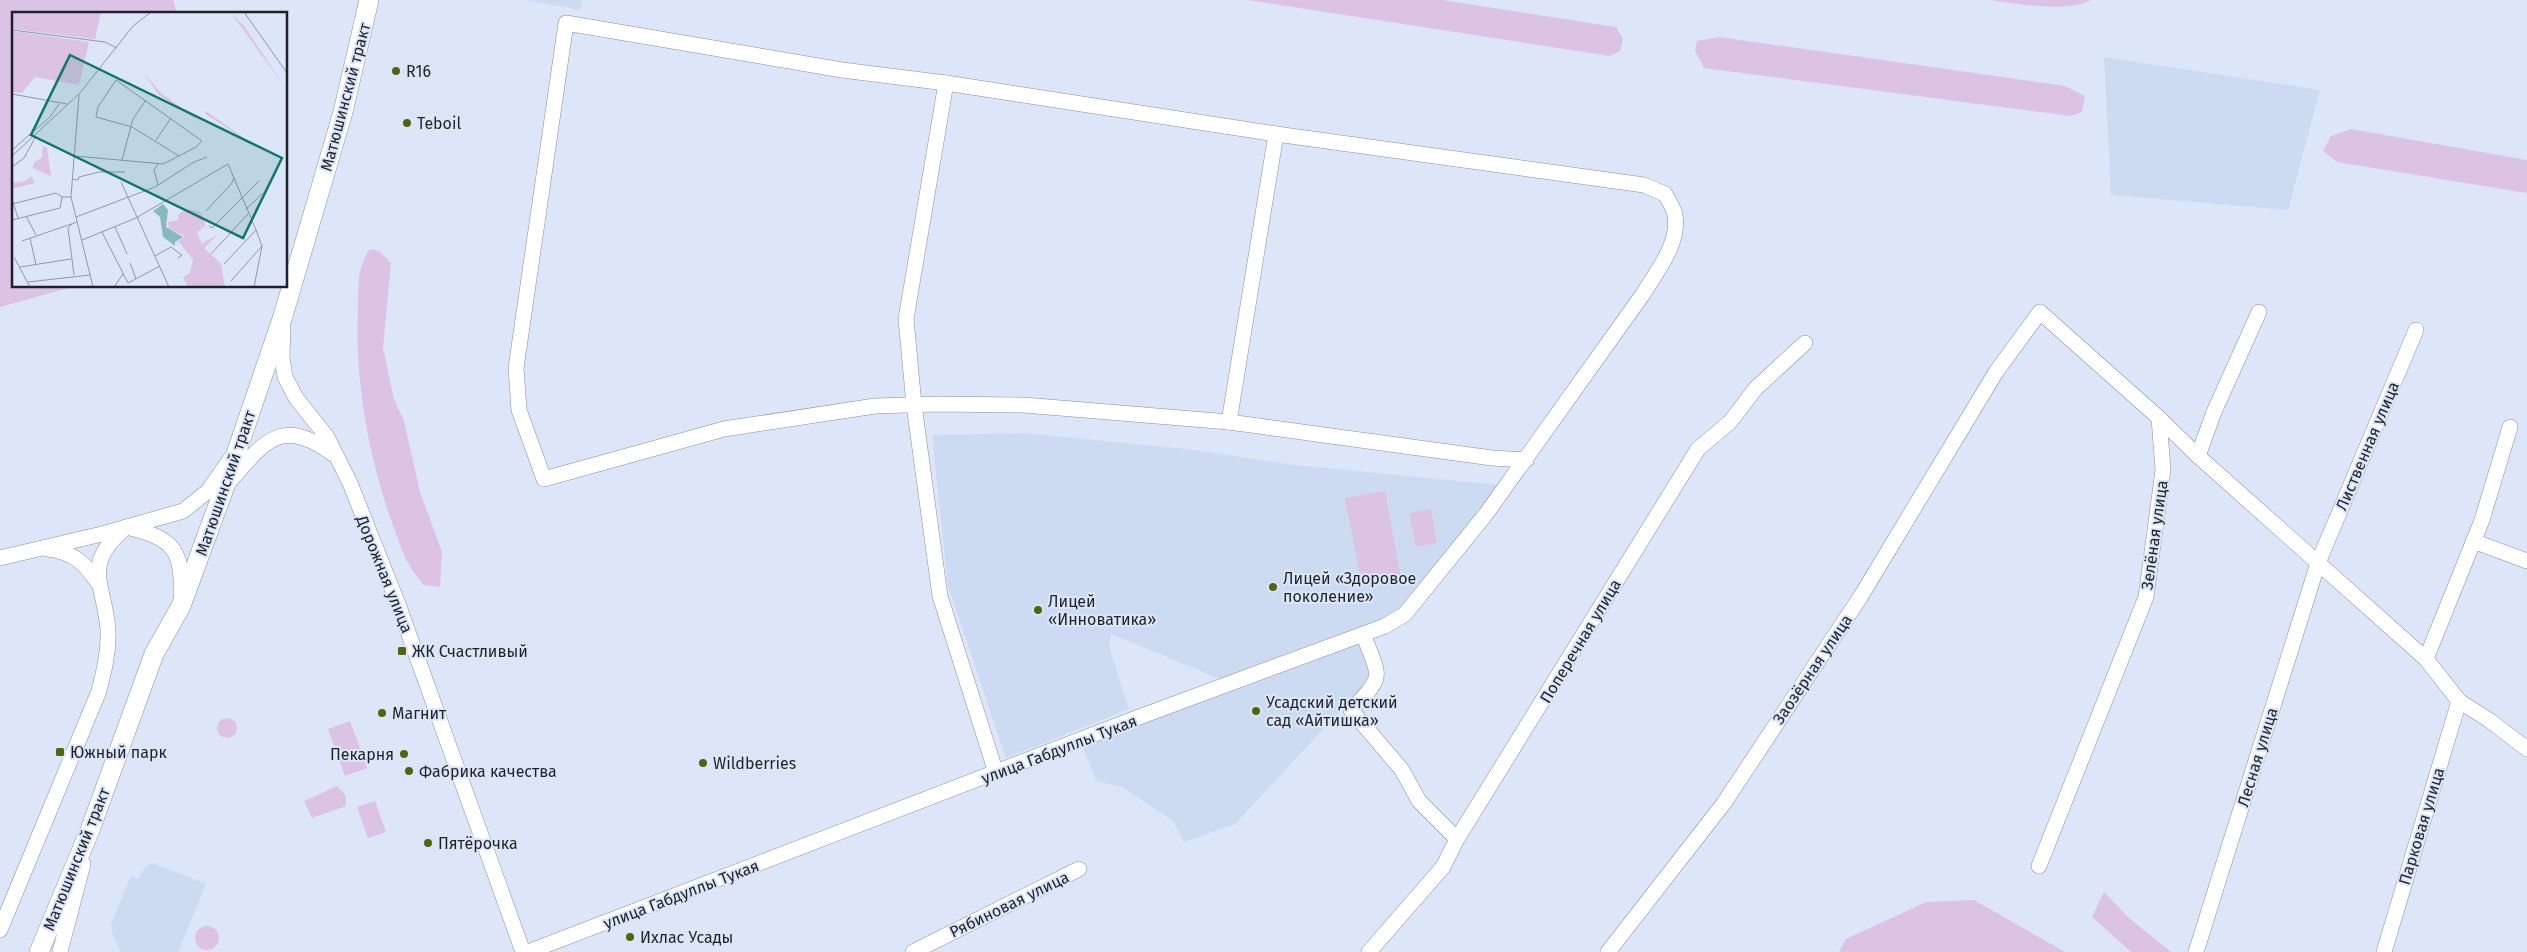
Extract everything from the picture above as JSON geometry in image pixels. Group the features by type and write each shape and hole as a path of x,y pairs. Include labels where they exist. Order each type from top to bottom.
{"main road":[{"name":"Матюшинский тракт","path":"39,952 90,830 154,654 181,606 225,486 283,316 343,112 369,0"}],"street":[{"name":"улица Габдуллы Тукая","path":"528,952 1139,717 1364,636 1405,614 1486,514 1526,460 1661,266 1674,238 1676,214 1665,194 1644,185 1276,134 946,83 842,70 566,22 516,368 519,410 544,479 724,429 875,406 914,405"},
{"path":"946,83 906,319 914,405 940,596 996,773"},
{"path":"1229,422 1276,134"},
{"name":"Заозёрная улица","path":"1608,952 1724,802 1861,596 1996,372 2040,312 2159,418"},
{"path":"2198,456 2214,412 2259,312"},
{"name":"Дорожная улица","path":"283,316 282,358 285,377 296,398 327,437 350,483 398,604 523,952"},
{"name":"Лиственная улица","path":"2318,562 2416,330"},
{"name":"Поперечная улица","path":"1368,952 1443,867 1457,839 1698,449 1730,422 1756,388 1805,343"},
{"path":"914,405 1024,404 1229,422 1492,458 1526,460"},
{"path":"2159,418 2198,456 2426,659 2459,701 2489,720 2527,750"},
{"name":"Зелёная улица","path":"2039,866 2146,597 2163,470 2159,418"},
{"path":"2426,659 2488,501 2510,427"},
{"path":"225,486 256,450 265,442 278,437 291,435 306,438 336,455"},
{"path":"0,558 171,516 191,506 208,490 238,447"},
{"path":"0,930 73,757 104,672 108,632 106,614 98,583 100,559 105,548 126,527"},
{"path":"126,527 156,534 174,549 180,561 182,573 181,606"},
{"path":"2473,541 2527,561"},
{"path":"45,548 61,550 76,557 86,566 98,583"},
{"name":"Лесная улица","path":"2196,952 2318,562"},
{"path":"1364,636 1378,673 1376,683 1352,710 1402,770 1419,801 1457,839"},
{"name":"Парковая улица","path":"2384,952 2459,701"},
{"path":"60,952 90,830"},
{"name":"Рябиновая улица","path":"913,952 1079,869"}],"shaded area":[{"path":"0,0 173,0 176,12 12,12 12,288 69,288 0,307"},
{"path":"526,0 582,0 580,10"},
{"path":"1248,0 1442,0 1616,27 1623,39 1620,51 1610,56"},
{"path":"1990,0 2091,0 2081,4 2056,7"},
{"path":"1719,37 2065,86 2085,96 2082,112 2071,116 1704,68 1695,51 1697,41"},
{"path":"2104,57 2320,90 2288,210 2111,195"},
{"path":"2351,129 2527,160 2527,193 2337,162 2323,151 2331,136"},
{"path":"370,249 379,251 391,263 383,348 394,399 404,421 420,492 442,552 440,587 423,585 409,565 382,493 367,432 359,369 358,291 360,270"},
{"path":"1025,433 1186,449 1295,465 1500,485 1442,558 1391,617 1225,681 1111,634 1109,647 1129,709 1006,758 948,586 932,435"},
{"path":"1385,491 1401,578 1362,586 1345,498"},
{"path":"1431,509 1437,543 1416,547 1409,513"},
{"name":"Усадский детский сад «Айтишка»","path":"1360,642 1371,678 1235,824 1184,842 1173,821 1122,787 1096,781 1082,744"},
{"path":"227,718 234,721 237,728 234,735 227,738 220,735 217,728 220,721"},
{"path":"350,721 367,768 345,776 328,729"},
{"path":"337,786 346,796 346,806 312,818 304,801"},
{"path":"375,801 386,832 368,838 357,807"},
{"path":"153,863 206,884 178,952 121,952 113,936 111,924 131,876 138,879 145,867"},
{"path":"2104,892 2129,918 2171,952 2131,952 2092,917"},
{"path":"1974,900 2065,952 1839,952 1846,939 1926,902"},
{"path":"207,926 212,927 218,933 218,943 212,949 207,950 202,949 196,943 195,938 196,933 202,927"}],"place":[{"name":"R16","path":"396,71"},
{"name":"Teboil","path":"407,123"},
{"name":"Лицей «Здоровое поколение»","path":"1273,587"},
{"name":"Лицей «Инноватика»","path":"1038,610"},
{"name":"ЖК Счастливый","path":"402,651"},
{"name":"Усадский детский сад «Айтишка»","path":"1256,711"},
{"name":"Магнит","path":"382,713"},
{"name":"Южный парк","path":"60,752"},
{"name":"Пекарня","path":"404,754"},
{"name":"Wildberries","path":"703,763"},
{"name":"Фабрика качества","path":"409,771"},
{"name":"Пятёрочка","path":"428,843"},
{"name":"Ихлас Усады","path":"630,937"}]}
